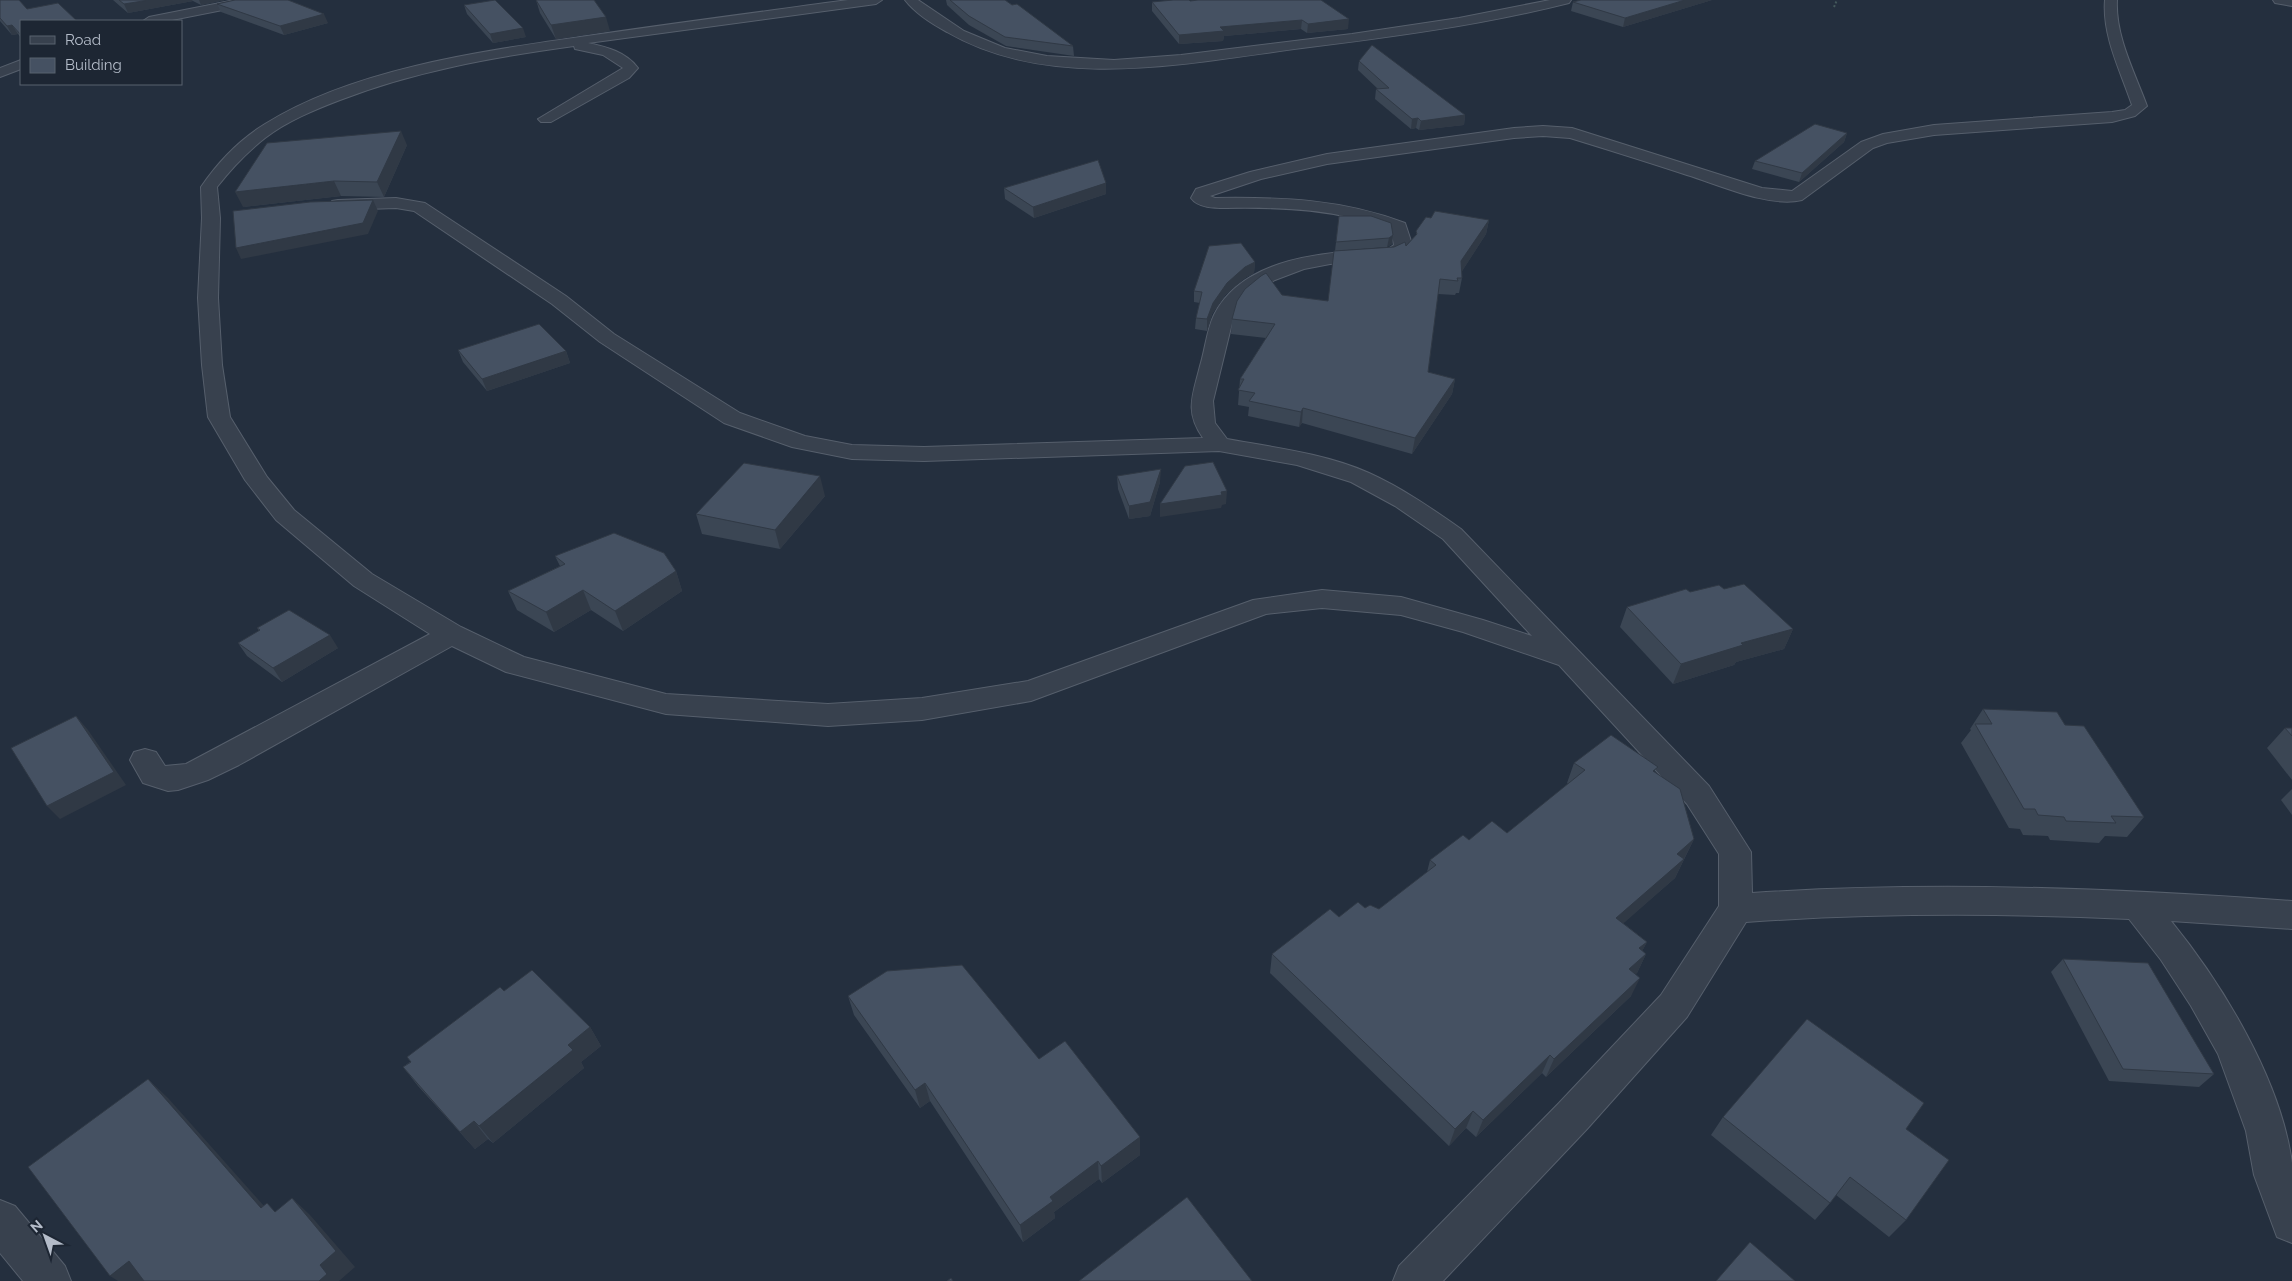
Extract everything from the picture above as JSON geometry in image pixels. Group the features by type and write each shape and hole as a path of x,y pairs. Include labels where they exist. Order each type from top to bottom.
{"street":[{"path":"154,20 253,0"},
{"path":"876,0 514,50 389,78 330,100 280,122 239,152 226,164 209,187 212,218 208,298 212,365 219,417 256,480 285,515 363,580 450,634 516,665 666,704 828,715 922,709 1031,691 1262,606 1322,599 1401,606 1473,626 1566,657"},
{"path":"911,0 956,32 998,50 1040,59 1110,64 1167,60 1428,27 1565,0"},
{"path":"1219,444 1204,423 1202,401 1224,315 1236,298 1252,285 1268,276 1299,264 1330,258 1392,254 1404,246 1400,227 1379,218 1348,211 1308,206 1213,203 1199,198 1202,193 1256,175 1327,159 1514,133 1543,131 1572,133 1759,192 1785,197 1796,196 1867,146 1883,138 1934,130 2112,117 2130,113 2140,106 2115,34 2110,5 2111,0"},
{"path":"2279,0 2292,2"},
{"path":"546,119 624,75 631,68 623,59 607,52 566,43"},
{"path":"0,73 20,64"},
{"path":"311,207 396,203 419,207 559,300 608,338 732,418 800,442 852,452 924,454 1219,444 1301,459 1359,477 1404,501 1452,534 1698,795 1735,852 1736,908 1674,1006 1573,1116 1414,1281"},
{"path":"212,218 239,215"},
{"path":"145,760 154,775 168,779 197,772 339,698 450,634"},
{"path":"1736,908 1812,902 2036,900 2292,915"},
{"path":"2138,905 2173,949 2204,995 2232,1045 2254,1096 2266,1131 2274,1175 2292,1222"},
{"path":"0,1221 50,1281"}],"path":[{"path":"1834,7 1837,0"}],"building":[{"path":"0,0 19,0 27,9 58,3 76,20 20,20 20,34 12,25 7,26 0,18"},
{"path":"119,0 149,0 124,4"},
{"path":"235,0 288,0 324,14 280,26 217,4"},
{"path":"495,0 523,28 490,34 464,5"},
{"path":"536,0 594,0 606,17 551,25"},
{"path":"950,0 1005,0 1012,5 1017,4 1073,46 1005,37 969,16"},
{"path":"1173,0 1321,0 1349,19 1308,24 1302,20 1220,27 1224,31 1179,35 1152,2"},
{"path":"1581,0 1685,0 1625,18 1573,2"},
{"path":"1372,45 1465,115 1421,121 1418,118 1412,119 1376,89 1389,88 1359,61"},
{"path":"1815,124 1847,133 1802,173 1755,161"},
{"path":"401,131 377,182 334,181 235,192 267,143"},
{"path":"1098,160 1106,183 1033,207 1004,188"},
{"path":"373,200 363,223 236,248 233,211 310,202"},
{"path":"1435,211 1489,220 1461,261 1462,278 1457,278 1458,281 1440,279 1428,372 1455,379 1415,438 1303,408 1301,412 1249,401 1255,393 1238,390 1244,379 1240,379 1275,324 1232,319 1237,301 1245,289 1266,273 1282,295 1328,301 1334,251 1394,247 1405,242 1406,246 1417,234 1416,231 1426,217 1431,218"},
{"path":"1339,216 1371,216 1391,223 1393,235 1389,238 1336,242"},
{"path":"1241,243 1255,262 1245,267 1227,283 1213,303 1207,319 1196,318 1202,292 1194,291 1209,246"},
{"path":"539,324 566,351 482,379 458,350"},
{"path":"1213,462 1227,491 1221,492 1222,495 1160,504 1185,466"},
{"path":"744,463 820,476 775,530 696,514"},
{"path":"1161,469 1150,502 1129,506 1117,476"},
{"path":"614,533 664,553 676,571 615,611 583,590 546,612 508,591 565,564 555,556"},
{"path":"1744,584 1793,629 1741,643 1743,645 1681,664 1627,607 1686,589 1690,592 1719,585 1724,589"},
{"path":"289,610 330,635 273,668 238,643 260,630 257,628"},
{"path":"1983,709 2057,712 2065,725 2084,726 2144,817 2111,816 2116,823 2066,821 2064,817 2038,815 2035,809 2024,809 1975,724 1992,724"},
{"path":"76,716 114,772 47,806 11,748"},
{"path":"2285,728 2292,728 2292,736"},
{"path":"1611,735 1658,767 1653,771 1680,789 1694,839 1677,854 1684,859 1616,918 1647,942 1639,948 1646,954 1629,969 1640,978 1554,1059 1550,1055 1483,1120 1473,1111 1455,1129 1272,954 1330,909 1339,917 1358,902 1365,908 1370,905 1379,909 1436,865 1430,860 1463,835 1469,840 1492,821 1507,833 1585,770 1574,763"},
{"path":"2063,959 2148,963 2214,1074 2123,1069"},
{"path":"962,965 1039,1059 1065,1041 1140,1137 1101,1166 1098,1161 1050,1197 1053,1201 1020,1225 925,1083 915,1090 848,996 887,971"},
{"path":"532,970 590,1027 568,1045 573,1050 479,1126 474,1121 460,1132 403,1067 411,1062 407,1057 500,987 504,991"},
{"path":"1807,1019 1924,1103 1906,1129 1949,1160 1906,1220 1850,1177 1830,1203 1723,1117"},
{"path":"148,1079 261,1208 267,1203 275,1212 292,1198 336,1251 320,1265 327,1274 319,1281 144,1281 129,1261 110,1276 28,1167"},
{"path":"1187,1197 1252,1281 1079,1281"},
{"path":"1750,1242 1795,1281 1716,1281"}]}
